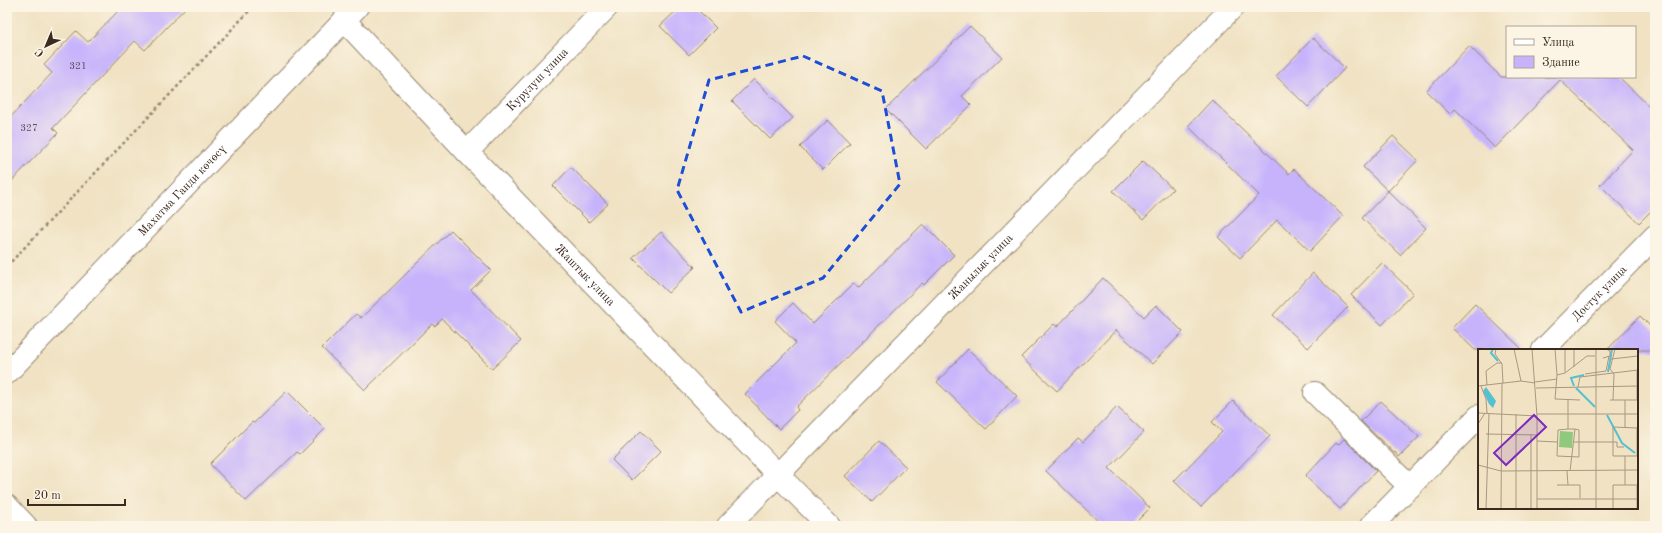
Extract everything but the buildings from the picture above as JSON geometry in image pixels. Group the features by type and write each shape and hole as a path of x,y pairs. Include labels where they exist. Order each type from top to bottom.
{"street":[{"name":"Курулуш улица","path":"467,152 607,7"},
{"name":"Жанылык улица","path":"728,526 1233,7"},
{"name":"Жаштык улица","path":"350,13 467,152 829,526"},
{"name":"Махатма Ганди көчөсү","path":"7,373 350,13"},
{"name":"Достук улица","path":"1544,349 1655,236"},
{"path":"1315,393 1410,487"},
{"path":"1372,526 1478,417"},
{"path":"7,506 26,526"}],"path":[{"path":"7,266 253,7"}],"highlighted area":[{"path":"803,56 882,91 900,184 823,278 741,312 677,190 709,80"}]}
